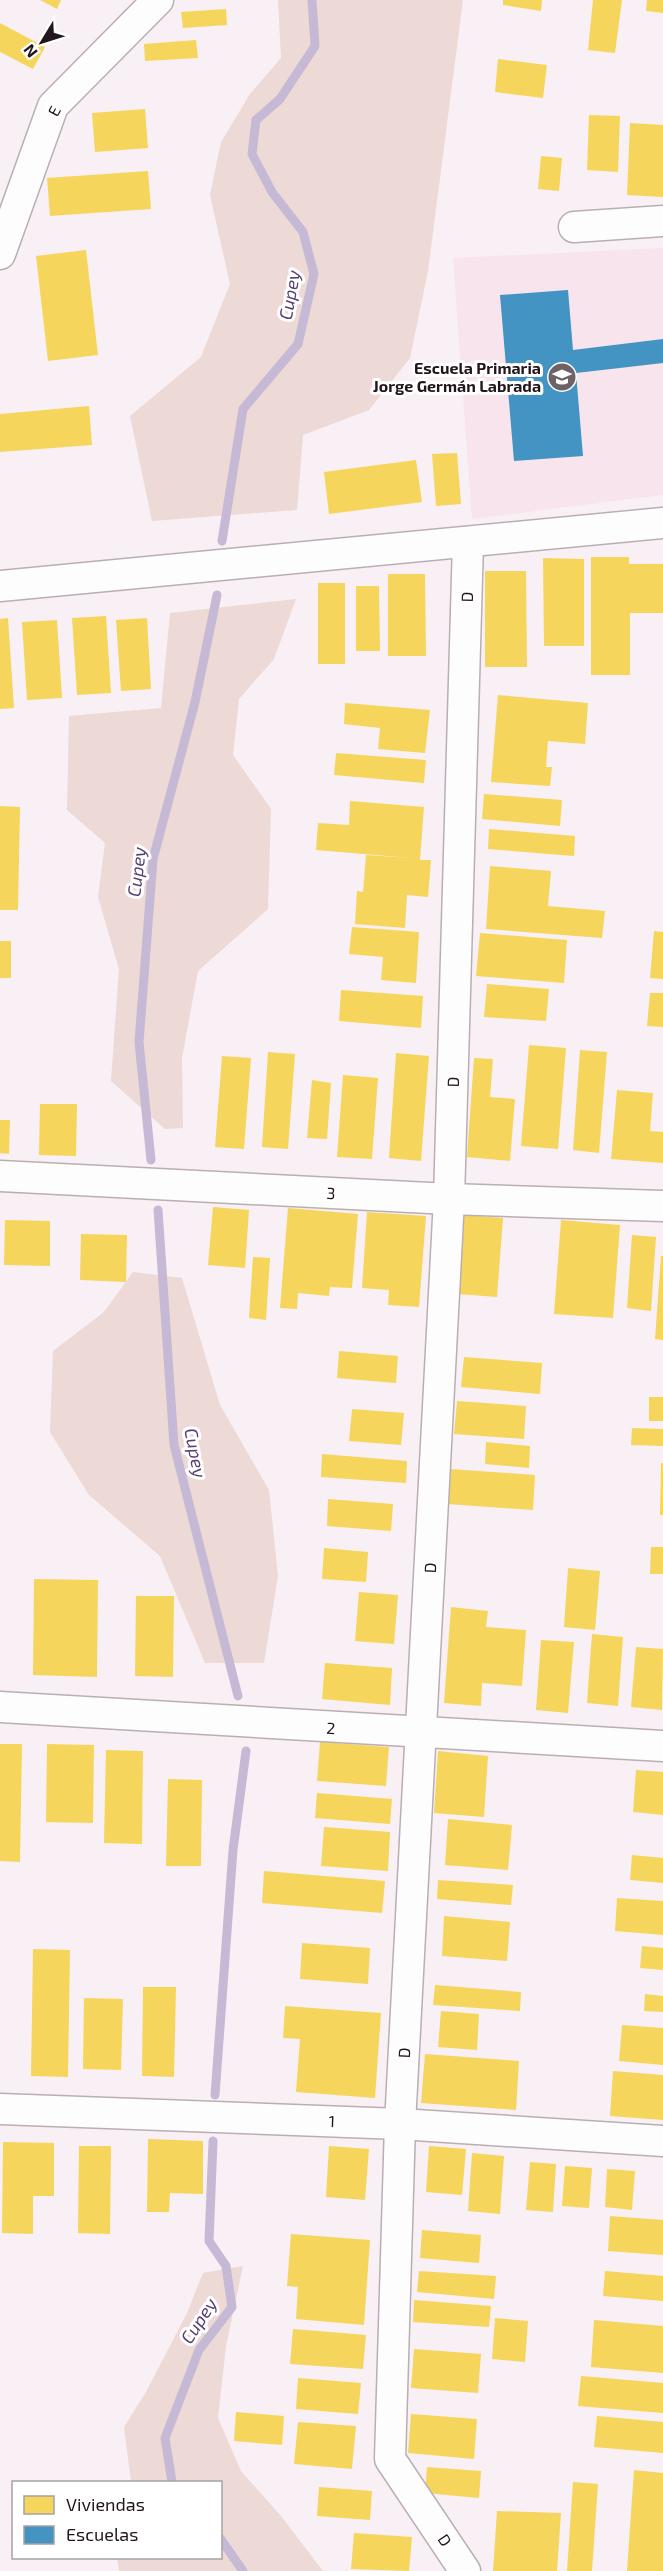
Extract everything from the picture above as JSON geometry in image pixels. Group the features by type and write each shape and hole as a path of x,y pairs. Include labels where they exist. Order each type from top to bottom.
{"street":[{"name":"E","path":"0,254 53,106 158,0"},
{"path":"574,227 663,221"},
{"path":"0,586 663,523"},
{"name":"D","path":"465,2571 390,2459 400,2124 449,1199 468,542"},
{"name":"3","path":"0,1176 449,1199 663,1206"},
{"name":"2","path":"0,1707 663,1746"},
{"name":"1","path":"0,2109 400,2124 663,2141"}],"shaded area":[{"path":"278,0 463,0 428,271 410,358 369,410 303,435 297,510 152,521 130,416 201,357 230,284 210,195 221,142 250,94 281,58"},
{"name":"Escuela Primaria Jorge Germán Labrada","path":"663,248 663,495 472,519 453,258"},
{"path":"296,599 274,659 239,699 233,755 271,809 268,909 198,971 182,1058 183,1128 165,1129 111,1081 119,969 98,897 105,843 67,810 69,716 161,708 170,613"},
{"path":"133,1272 182,1278 220,1405 269,1490 278,1576 264,1663 205,1663 160,1556 89,1495 50,1432 53,1351 104,1312"},
{"path":"243,2266 226,2346 218,2418 241,2471 281,2516 323,2571 119,2571 117,2559 222,2559 222,2481 131,2481 124,2427 146,2392 187,2313 203,2273"}],"building: Viviendas":[{"path":"40,0 61,0 57,9"},
{"path":"503,0 542,0 541,11 503,5"},
{"path":"593,0 622,0 615,53 588,50"},
{"path":"647,0 663,0 663,13 646,11"},
{"path":"226,9 227,25 183,28 181,12"},
{"path":"0,23 45,47 33,69 0,52"},
{"path":"196,40 198,58 145,61 144,44"},
{"path":"498,59 547,65 543,98 495,92"},
{"path":"145,109 148,148 95,152 92,113"},
{"path":"589,115 620,116 618,172 587,170"},
{"path":"630,123 663,125 663,197 627,195"},
{"path":"541,156 562,158 559,191 538,189"},
{"path":"148,171 151,209 50,216 47,178"},
{"path":"86,250 98,355 48,361 36,256"},
{"path":"89,406 92,445 0,452 0,414"},
{"path":"457,453 461,504 436,506 432,454"},
{"path":"416,460 422,502 329,514 324,472"},
{"path":"591,557 629,557 629,564 663,564 663,613 630,613 630,675 591,675"},
{"path":"543,558 584,559 584,646 544,646"},
{"path":"485,571 526,571 527,667 485,667"},
{"path":"388,574 425,574 426,656 388,656"},
{"path":"318,583 345,583 345,664 318,664"},
{"path":"356,586 379,586 380,651 356,651"},
{"path":"106,616 111,693 77,695 72,618"},
{"path":"8,618 14,708 0,709 0,619"},
{"path":"147,618 151,689 121,691 116,620"},
{"path":"57,620 62,698 27,700 22,622"},
{"path":"498,695 588,703 585,744 548,741 546,767 552,767 550,786 491,782"},
{"path":"345,703 430,710 425,753 378,749 380,728 344,724"},
{"path":"336,753 426,760 424,783 334,775"},
{"path":"484,794 562,800 560,826 482,819"},
{"path":"350,801 424,807 420,860 431,860 428,897 407,895 405,928 355,924 357,891 363,892 366,855 411,858 316,850 318,823 349,825"},
{"path":"0,806 20,807 18,910 0,910"},
{"path":"489,829 575,836 574,856 488,849"},
{"path":"490,866 551,871 548,906 605,911 602,938 486,929"},
{"path":"352,927 419,932 416,983 381,980 383,957 349,954"},
{"path":"654,931 663,932 663,979 650,978"},
{"path":"480,933 567,940 564,983 476,976"},
{"path":"0,941 11,941 11,978 0,978"},
{"path":"487,984 549,989 546,1021 484,1017"},
{"path":"341,990 423,996 421,1028 339,1021"},
{"path":"650,993 663,993 663,1027 647,1026"},
{"path":"529,1045 566,1048 558,1149 521,1146"},
{"path":"580,1050 607,1052 599,1153 573,1150"},
{"path":"268,1052 295,1054 288,1149 262,1147"},
{"path":"396,1053 429,1056 421,1161 389,1158"},
{"path":"222,1056 251,1058 244,1149 215,1147"},
{"path":"474,1058 493,1059 490,1097 515,1099 510,1161 467,1157"},
{"path":"343,1075 378,1078 372,1159 337,1157"},
{"path":"312,1080 331,1083 327,1139 307,1138"},
{"path":"617,1090 653,1093 650,1131 663,1132 663,1163 611,1159"},
{"path":"40,1104 77,1104 76,1156 39,1155"},
{"path":"0,1120 10,1120 9,1154 0,1153"},
{"path":"213,1207 249,1210 245,1268 208,1265"},
{"path":"288,1208 358,1214 352,1288 330,1287 329,1296 298,1293 297,1309 280,1308"},
{"path":"367,1212 426,1216 419,1307 388,1305 389,1290 362,1288"},
{"path":"464,1215 503,1218 497,1297 458,1294"},
{"path":"5,1220 50,1221 50,1266 4,1265"},
{"path":"561,1220 620,1225 613,1318 554,1314"},
{"path":"81,1234 127,1235 126,1282 80,1280"},
{"path":"632,1235 656,1237 651,1311 627,1308"},
{"path":"661,1256 663,1256 663,1340 655,1339"},
{"path":"253,1257 270,1258 266,1320 249,1318"},
{"path":"339,1351 398,1356 396,1383 337,1378"},
{"path":"464,1357 542,1363 540,1394 461,1387"},
{"path":"649,1397 663,1397 663,1421 649,1421"},
{"path":"457,1401 526,1406 524,1439 454,1434"},
{"path":"352,1409 404,1413 401,1445 349,1441"},
{"path":"632,1428 663,1429 663,1446 631,1445"},
{"path":"486,1442 530,1446 529,1468 485,1464"},
{"path":"322,1454 407,1461 406,1483 321,1477"},
{"path":"661,1463 663,1463 663,1515 660,1515"},
{"path":"450,1469 535,1475 533,1510 447,1504"},
{"path":"328,1499 393,1504 391,1531 327,1526"},
{"path":"651,1547 663,1547 663,1574 650,1574"},
{"path":"324,1548 368,1552 366,1582 322,1579"},
{"path":"568,1568 600,1571 595,1630 564,1627"},
{"path":"34,1579 98,1580 97,1677 33,1675"},
{"path":"359,1592 398,1595 394,1644 355,1641"},
{"path":"136,1596 174,1596 173,1677 135,1676"},
{"path":"451,1607 488,1611 486,1627 526,1630 522,1686 482,1683 481,1706 444,1703"},
{"path":"592,1634 623,1637 618,1706 587,1703"},
{"path":"541,1640 574,1642 568,1713 536,1710"},
{"path":"636,1647 663,1649 662,1710 631,1707"},
{"path":"325,1663 392,1668 390,1705 322,1699"},
{"path":"320,1742 389,1747 386,1786 317,1781"},
{"path":"0,1744 22,1744 20,1862 0,1861"},
{"path":"47,1744 94,1745 93,1823 46,1822"},
{"path":"106,1750 143,1751 142,1844 104,1843"},
{"path":"438,1751 488,1756 484,1817 434,1813"},
{"path":"636,1770 663,1772 663,1815 633,1812"},
{"path":"168,1779 202,1780 201,1866 166,1866"},
{"path":"317,1793 392,1799 390,1824 315,1818"},
{"path":"448,1819 512,1825 508,1870 445,1865"},
{"path":"324,1827 390,1832 388,1871 321,1866"},
{"path":"632,1855 663,1858 663,1883 630,1880"},
{"path":"264,1871 385,1881 382,1913 262,1903"},
{"path":"438,1880 513,1885 511,1905 437,1899"},
{"path":"617,1898 663,1901 663,1935 615,1931"},
{"path":"444,1916 510,1922 507,1961 442,1956"},
{"path":"302,1943 370,1948 368,1984 300,1979"},
{"path":"642,1946 663,1948 663,1970 640,1968"},
{"path":"33,1949 70,1950 68,2077 31,2076"},
{"path":"435,1985 521,1992 520,2011 433,2005"},
{"path":"143,1987 176,1987 174,2077 142,2076"},
{"path":"645,1994 663,1996 663,2012 644,2011"},
{"path":"84,1998 123,1999 121,2070 83,2069"},
{"path":"285,2006 381,2013 375,2098 296,2092 300,2039 283,2038"},
{"path":"441,2011 479,2014 477,2050 438,2047"},
{"path":"622,2025 663,2028 663,2065 619,2061"},
{"path":"425,2054 519,2061 516,2110 421,2103"},
{"path":"613,2071 663,2075 663,2120 610,2116"},
{"path":"148,2139 203,2141 203,2194 170,2193 169,2212 147,2212"},
{"path":"3,2142 54,2143 54,2196 33,2196 33,2234 2,2233"},
{"path":"79,2146 111,2146 110,2234 78,2233"},
{"path":"329,2146 369,2149 365,2200 326,2197"},
{"path":"429,2146 466,2149 462,2195 426,2192"},
{"path":"472,2153 504,2156 500,2214 468,2211"},
{"path":"530,2162 556,2164 553,2212 526,2210"},
{"path":"565,2166 592,2168 589,2208 562,2206"},
{"path":"607,2169 635,2171 632,2210 605,2207"},
{"path":"610,2216 663,2220 663,2255 608,2251"},
{"path":"422,2230 481,2235 479,2263 420,2258"},
{"path":"291,2234 370,2240 364,2325 296,2319 298,2287 287,2286"},
{"path":"419,2271 496,2276 494,2299 417,2292"},
{"path":"605,2271 663,2276 663,2301 603,2296"},
{"path":"414,2300 491,2306 489,2327 413,2322"},
{"path":"495,2318 528,2321 525,2362 492,2359"},
{"path":"594,2320 663,2326 663,2373 591,2367"},
{"path":"293,2329 366,2335 363,2369 290,2364"},
{"path":"414,2349 481,2354 478,2393 411,2388"},
{"path":"581,2376 663,2383 663,2413 578,2406"},
{"path":"298,2378 361,2383 358,2414 296,2409"},
{"path":"236,2412 284,2416 282,2445 234,2441"},
{"path":"411,2414 477,2419 474,2459 408,2453"},
{"path":"597,2416 663,2422 663,2453 594,2447"},
{"path":"298,2422 356,2426 352,2469 294,2464"},
{"path":"427,2467 481,2471 479,2498 425,2493"},
{"path":"634,2470 663,2473 663,2571 627,2571"},
{"path":"573,2482 598,2484 592,2571 567,2571"},
{"path":"319,2487 372,2491 370,2520 317,2516"},
{"path":"497,2511 561,2513 557,2571 493,2571"},
{"path":"354,2533 412,2537 409,2571 351,2569"}],"building: Escuelas":[{"path":"568,290 573,350 663,339 663,363 576,373 583,456 514,461 500,295"}],"waterway":[{"name":"Cupey","path":"222,541 243,409 298,344 314,274 303,232 272,192 252,154 256,120 280,99 315,46 312,0"},
{"name":"Cupey","path":"151,1160 139,1042 153,859 195,702 217,595"},
{"name":"Cupey","path":"158,1210 174,1445 238,1696"},
{"name":"Cupey","path":"215,2095 233,1850 246,1751"},
{"name":"Cupey","path":"172,2481 165,2438 199,2350 232,2307 226,2266 209,2241 213,2141"},
{"name":"Cupey","path":"222,2541 243,2571"}],"place":[{"name":"Escuela Primaria Jorge Germán Labrada","path":"562,377"}]}
